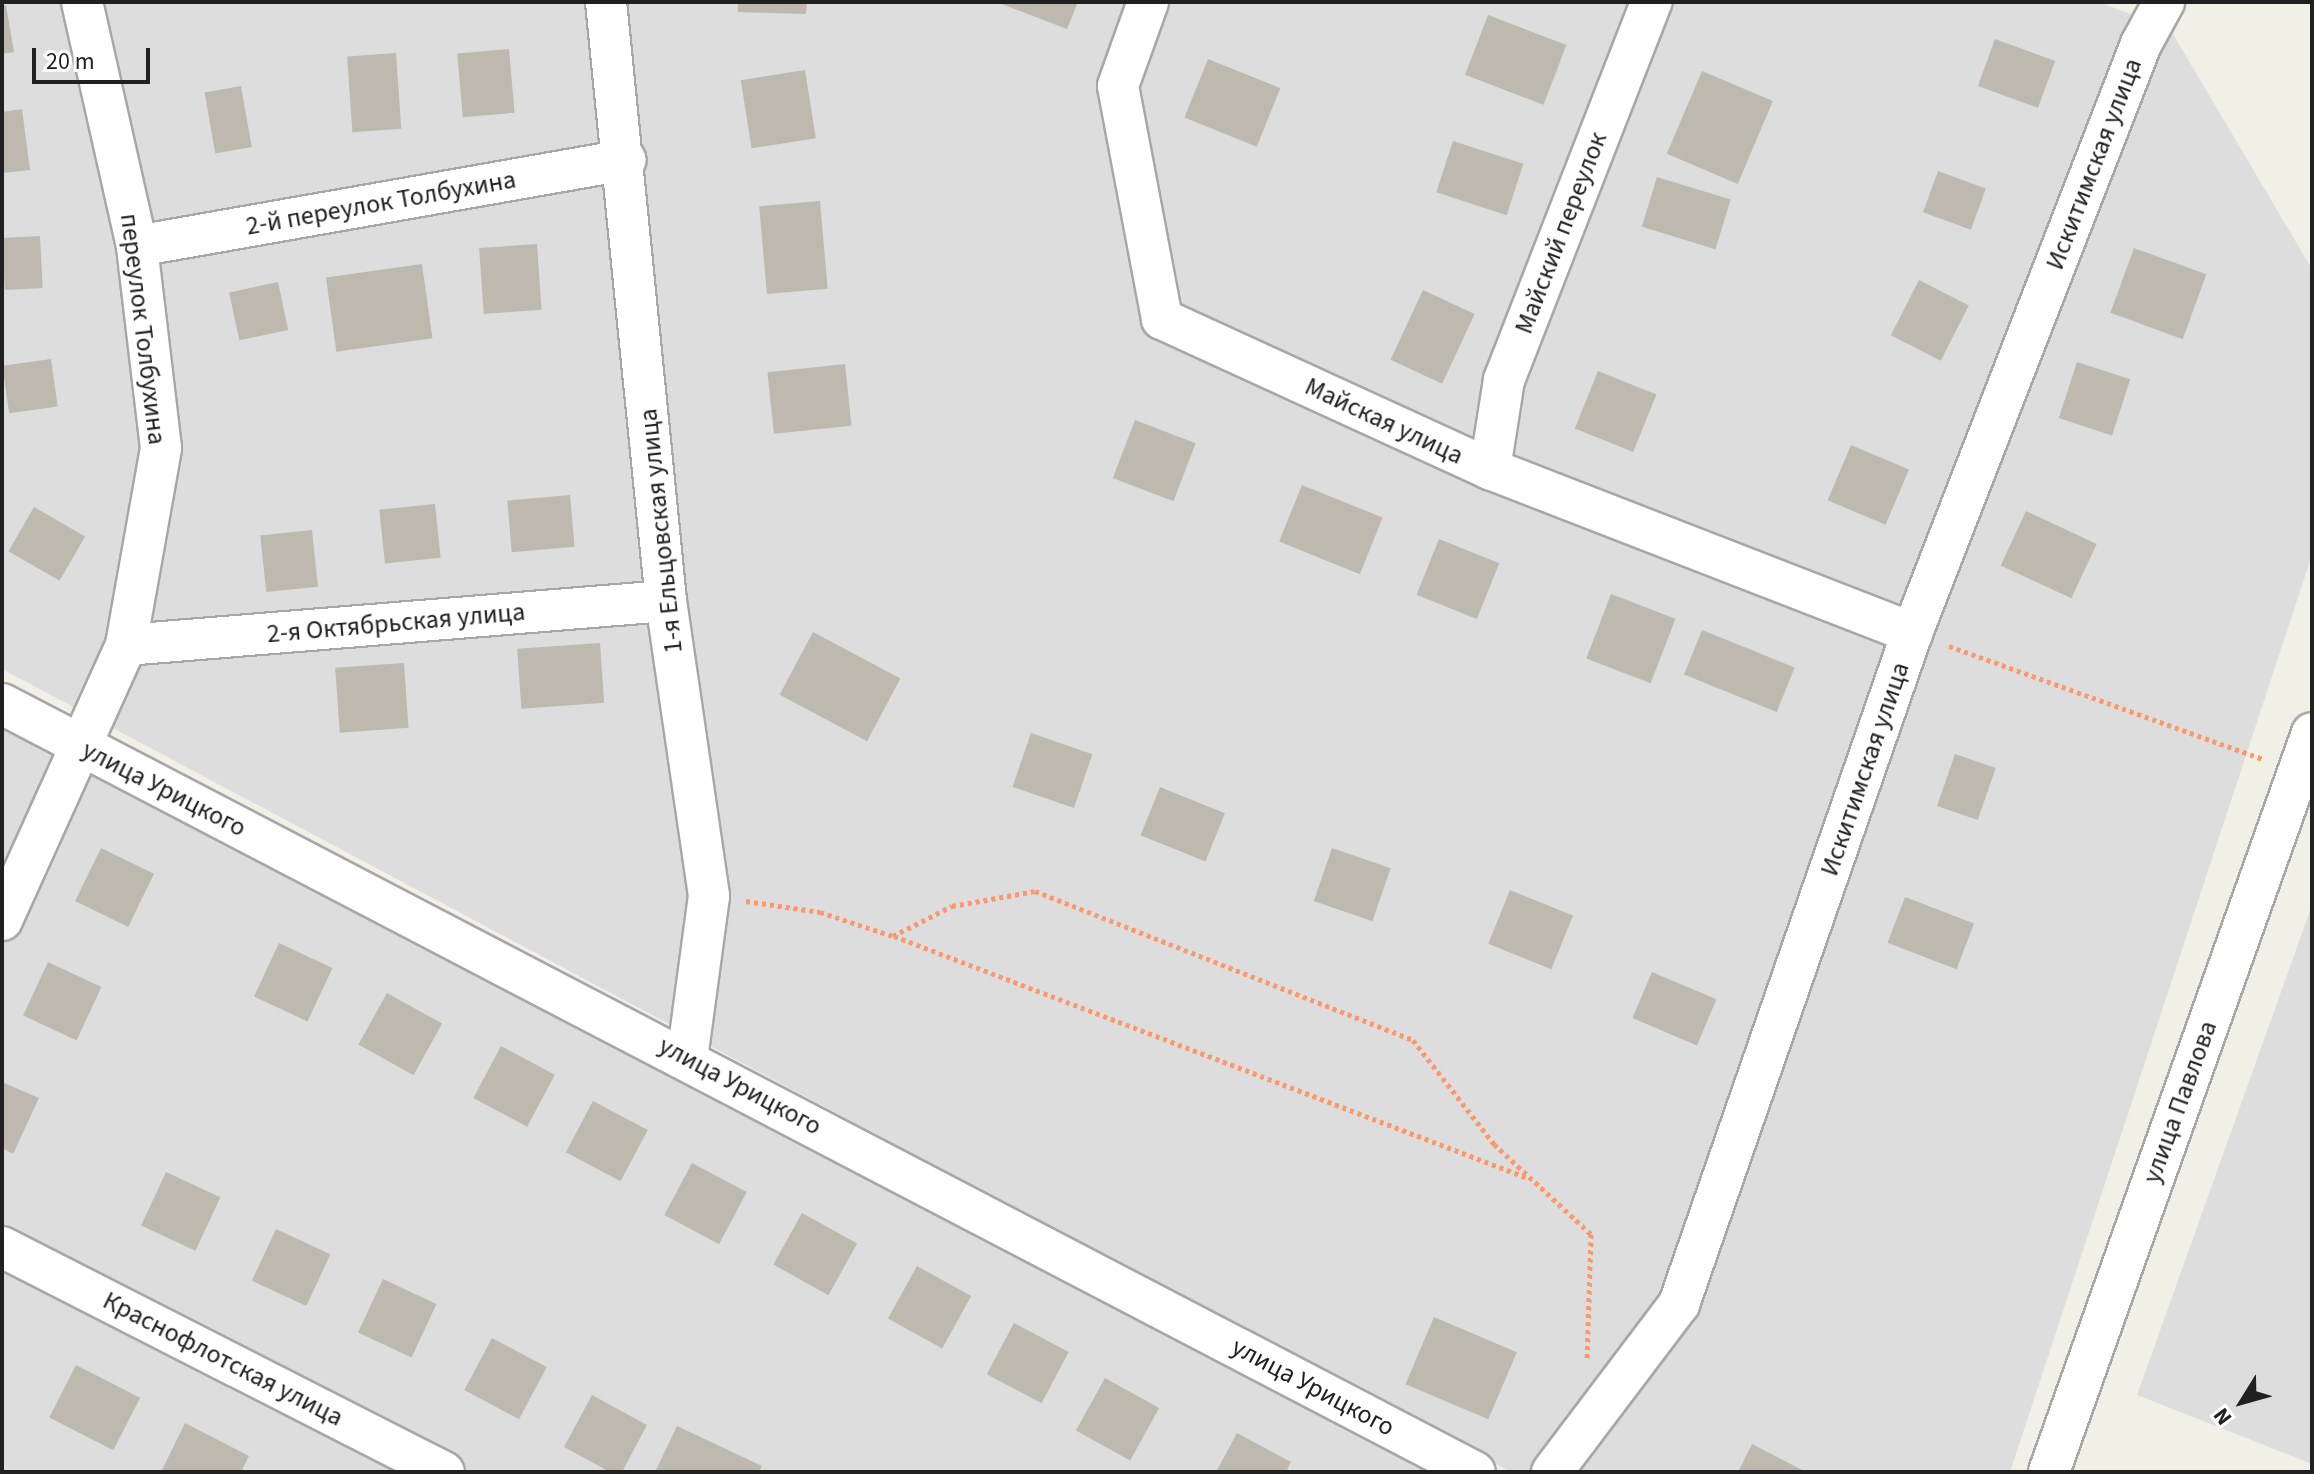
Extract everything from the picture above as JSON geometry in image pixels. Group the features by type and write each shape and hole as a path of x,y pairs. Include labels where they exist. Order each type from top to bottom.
{"street":[{"name":"переулок Толбухина","path":"2,920 126,645 161,448 137,246 82,2"},
{"name":"1-я Ельцовская улица","path":"606,2 625,160 666,601 709,896 687,1058"},
{"name":"Майская улица","path":"1148,2 1118,86 1162,319 1490,469 1912,633"},
{"name":"Майский переулок","path":"1490,469 1504,380 1651,2"},
{"name":"Искитимская улица","path":"1552,1472 1679,1304 1912,633 2141,44 2164,2"},
{"name":"2-й переулок Толбухина","path":"137,246 625,160"},
{"name":"2-я Октябрьская улица","path":"126,645 666,601"},
{"name":"улица Урицкого","path":"2,704 687,1058 1475,1472"},
{"name":"улица Павлова","path":"2049,1472 2312,733"},
{"name":"Краснофлотская улица","path":"2,1247 444,1472"}],"path":[{"path":"1912,633 2298,772"},
{"path":"893,936 952,906 1035,891 1413,1040 1494,1144 1591,1234 1587,1368"},
{"path":"709,896 820,912 893,936 1532,1180"}],"shaded area":[{"path":"2,2 2099,2 2170,29 2312,269 2312,555 2010,1472 1511,1472 2,669"},
{"path":"2,704 1440,1472 2,1472"},
{"path":"2312,905 2312,1464 2137,1395"}],"building":[{"path":"738,2 807,2 806,14 738,12"},
{"path":"996,2 1078,2 1067,29"},
{"path":"2,5 6,5 14,52 2,54"},
{"path":"1488,15 1566,45 1543,105 1465,75"},
{"path":"1995,39 2055,61 2038,108 1978,86"},
{"path":"509,49 515,113 463,117 457,54"},
{"path":"396,53 401,129 352,132 347,56"},
{"path":"1208,59 1280,88 1257,147 1184,117"},
{"path":"805,70 816,138 752,148 741,80"},
{"path":"1702,71 1773,101 1738,184 1667,154"},
{"path":"241,86 252,147 215,153 205,92"},
{"path":"22,109 30,170 2,173 2,112"},
{"path":"1453,141 1523,164 1507,215 1436,192"},
{"path":"1938,171 1986,188 1971,230 1923,212"},
{"path":"1657,177 1731,200 1715,249 1642,227"},
{"path":"820,201 828,289 767,294 759,206"},
{"path":"40,236 43,288 5,290 2,238"},
{"path":"537,244 542,310 484,314 479,248"},
{"path":"2134,248 2206,274 2183,339 2110,313"},
{"path":"422,264 432,338 336,352 326,277"},
{"path":"1919,280 1969,305 1941,361 1891,335"},
{"path":"278,282 288,330 239,340 229,292"},
{"path":"1423,290 1475,314 1442,384 1390,360"},
{"path":"51,359 58,407 9,413 2,366"},
{"path":"2077,362 2130,379 2112,435 2059,418"},
{"path":"845,364 851,426 774,434 767,372"},
{"path":"1598,371 1656,395 1633,452 1575,428"},
{"path":"1135,420 1196,443 1173,501 1113,478"},
{"path":"1851,445 1909,470 1886,525 1828,500"},
{"path":"1302,485 1383,518 1360,574 1279,542"},
{"path":"570,495 575,547 512,552 507,500"},
{"path":"435,504 441,558 385,564 379,510"},
{"path":"34,507 85,536 60,581 9,551"},
{"path":"2026,511 2097,544 2071,598 2001,565"},
{"path":"312,530 318,587 266,592 260,535"},
{"path":"1439,539 1499,563 1477,619 1417,595"},
{"path":"1611,594 1675,619 1651,683 1586,658"},
{"path":"1702,630 1795,667 1777,712 1684,675"},
{"path":"813,632 900,678 867,741 780,695"},
{"path":"600,643 604,703 521,709 517,649"},
{"path":"404,663 409,728 340,733 335,668"},
{"path":"1031,733 1092,754 1074,808 1012,787"},
{"path":"1955,754 1996,768 1978,820 1937,806"},
{"path":"1160,787 1225,813 1205,861 1141,835"},
{"path":"101,848 154,874 128,927 75,901"},
{"path":"1332,848 1391,868 1372,921 1314,901"},
{"path":"1510,890 1573,915 1551,969 1488,944"},
{"path":"1905,897 1974,924 1957,969 1887,943"},
{"path":"279,943 332,968 308,1021 254,996"},
{"path":"48,962 101,987 77,1040 23,1015"},
{"path":"1652,972 1716,999 1697,1045 1632,1018"},
{"path":"387,993 442,1024 413,1075 358,1045"},
{"path":"501,1046 555,1075 527,1127 473,1098"},
{"path":"2,1082 39,1098 13,1154 2,1148"},
{"path":"593,1101 648,1130 621,1181 566,1152"},
{"path":"692,1163 747,1192 719,1244 664,1215"},
{"path":"166,1172 220,1197 195,1251 141,1225"},
{"path":"802,1213 857,1244 828,1295 773,1265"},
{"path":"276,1229 330,1254 306,1306 252,1281"},
{"path":"917,1266 971,1296 942,1349 888,1318"},
{"path":"383,1279 436,1304 412,1357 358,1332"},
{"path":"1434,1317 1517,1352 1488,1419 1405,1384"},
{"path":"1014,1323 1069,1352 1042,1403 987,1374"},
{"path":"492,1338 547,1367 519,1419 464,1390"},
{"path":"76,1365 140,1398 113,1450 49,1418"},
{"path":"1105,1378 1159,1408 1130,1461 1076,1430"},
{"path":"592,1395 647,1425 622,1472 610,1472 564,1447"},
{"path":"185,1423 249,1456 241,1472 161,1472"},
{"path":"677,1426 762,1466 759,1472 655,1472"},
{"path":"1237,1433 1291,1462 1286,1472 1216,1472"},
{"path":"1752,1444 1806,1472 1738,1472"}]}
